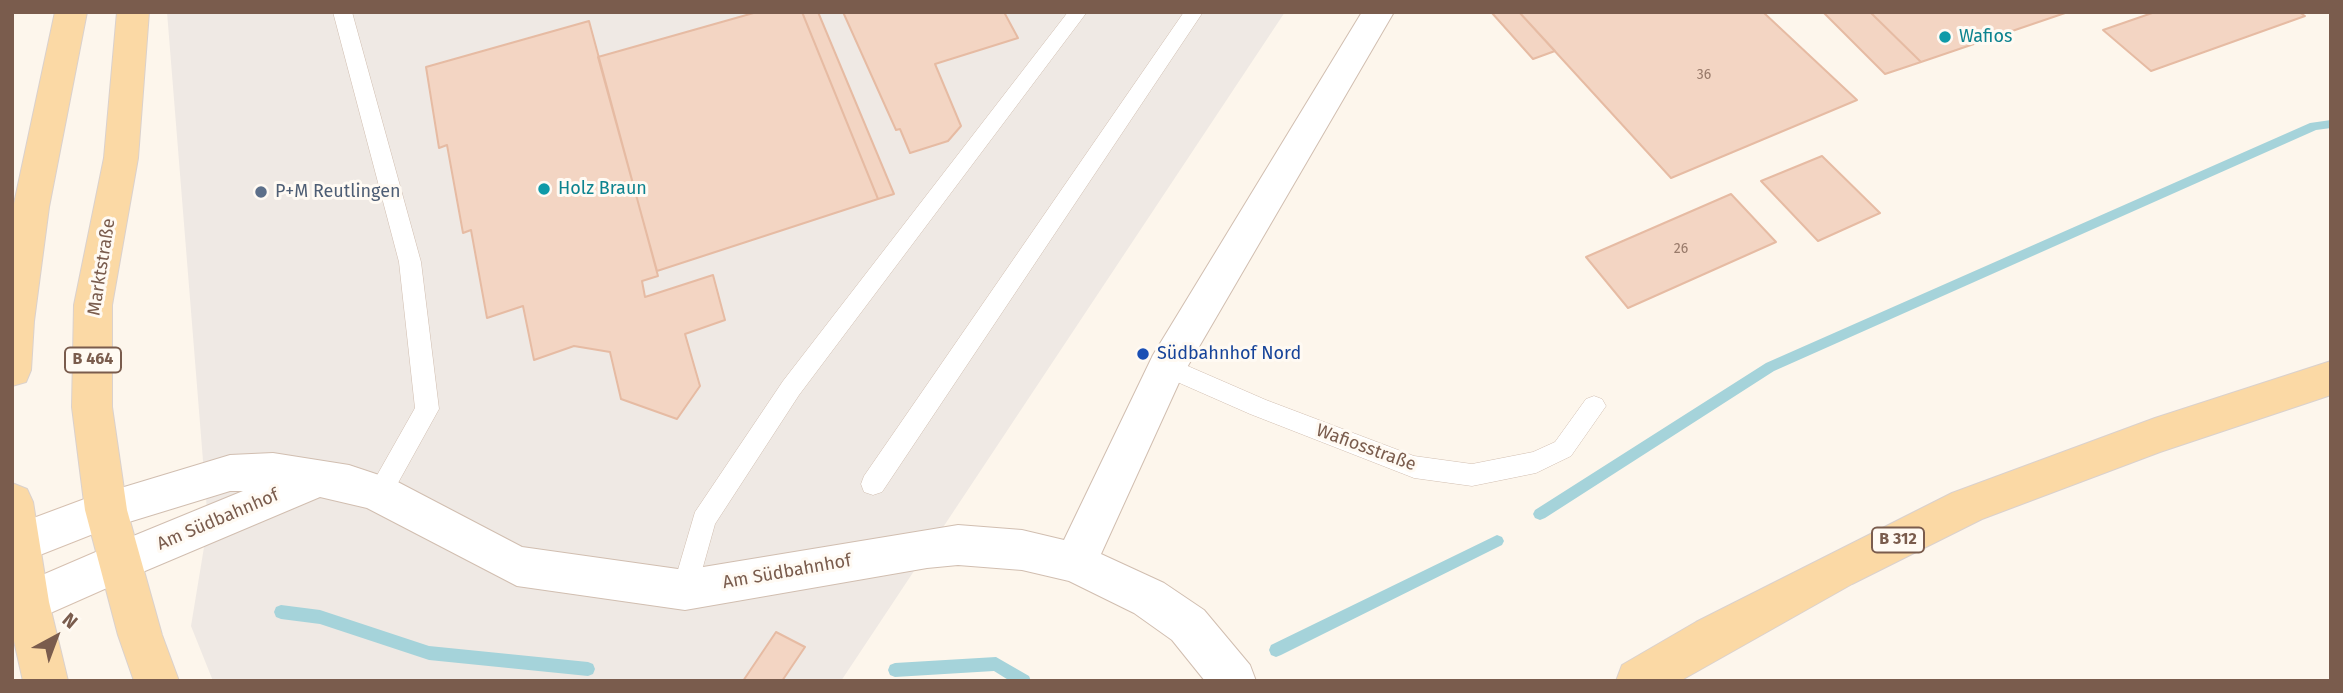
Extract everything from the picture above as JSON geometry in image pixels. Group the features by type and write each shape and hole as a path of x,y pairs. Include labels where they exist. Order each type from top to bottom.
{"main road":[{"path":"12,370 14,324 31,207 71,12"},
{"name":"Marktstraße","path":"119,562 106,510 92,407 93,305 121,158 133,12"},
{"name":"B 312","path":"1638,681 1826,576 1967,506 2155,436 2331,378"},
{"path":"12,502 20,605 46,681"},
{"name":"B 464","path":"119,562 140,635 157,681"}],"street":[{"path":"1075,563 1167,367 1378,12"},
{"name":"Am Südbahnhof","path":"15,545 106,510 230,473 272,471 349,482 379,493 517,566 685,590 958,545 1022,550 1075,563 1149,598 1188,625 1234,681"},
{"name":"Am Südbahnhof","path":"20,605 317,479"}],"lane":[{"path":"342,12 410,262 427,409 379,493"},
{"path":"685,590 704,520 791,387 1078,12"},
{"path":"873,484 1194,12"},
{"name":"Wafiosstraße","path":"1167,367 1258,407 1414,467 1472,475 1536,462 1563,449 1594,406"}],"shaded area":[{"path":"167,12 1285,12 841,681 213,681 191,626 208,523"}],"building":[{"path":"757,12 802,12 878,199 657,271 598,57"},
{"path":"802,12 818,12 894,194 878,199"},
{"path":"843,12 1004,12 1018,38 935,64 961,126 948,141 910,153 900,129 896,130"},
{"path":"1519,12 1763,12 1857,100 1671,178"},
{"path":"1519,12 1555,51 1533,59 1492,13"},
{"path":"1823,12 1870,12 1921,62 1885,74"},
{"name":"Wafios","path":"1870,12 2068,12 1921,62"},
{"path":"2155,12 2299,12 2305,16 2151,71 2103,30"},
{"name":"Holz Braun","path":"589,21 658,276 642,281 645,297 713,275 725,320 685,334 700,386 677,419 621,399 610,352 574,346 534,360 523,306 487,318 471,230 463,233 447,145 439,148 426,67"},
{"path":"1822,156 1880,213 1818,241 1761,181"},
{"path":"1731,194 1776,242 1628,308 1586,257"},
{"path":"776,632 805,647 782,681 743,681"}],"waterway":[{"path":"1540,514 1770,367 2314,126 2331,124"},
{"path":"1276,650 1497,541"},
{"path":"281,612 320,617 429,653 588,669"},
{"path":"895,670 996,664 1024,681"}],"place":[{"name":"Wafios","path":"1945,37"},
{"name":"Holz Braun","path":"544,189"},
{"name":"P+M Reutlingen","path":"261,192"},
{"name":"Südbahnhof Nord","path":"1143,354"}]}
